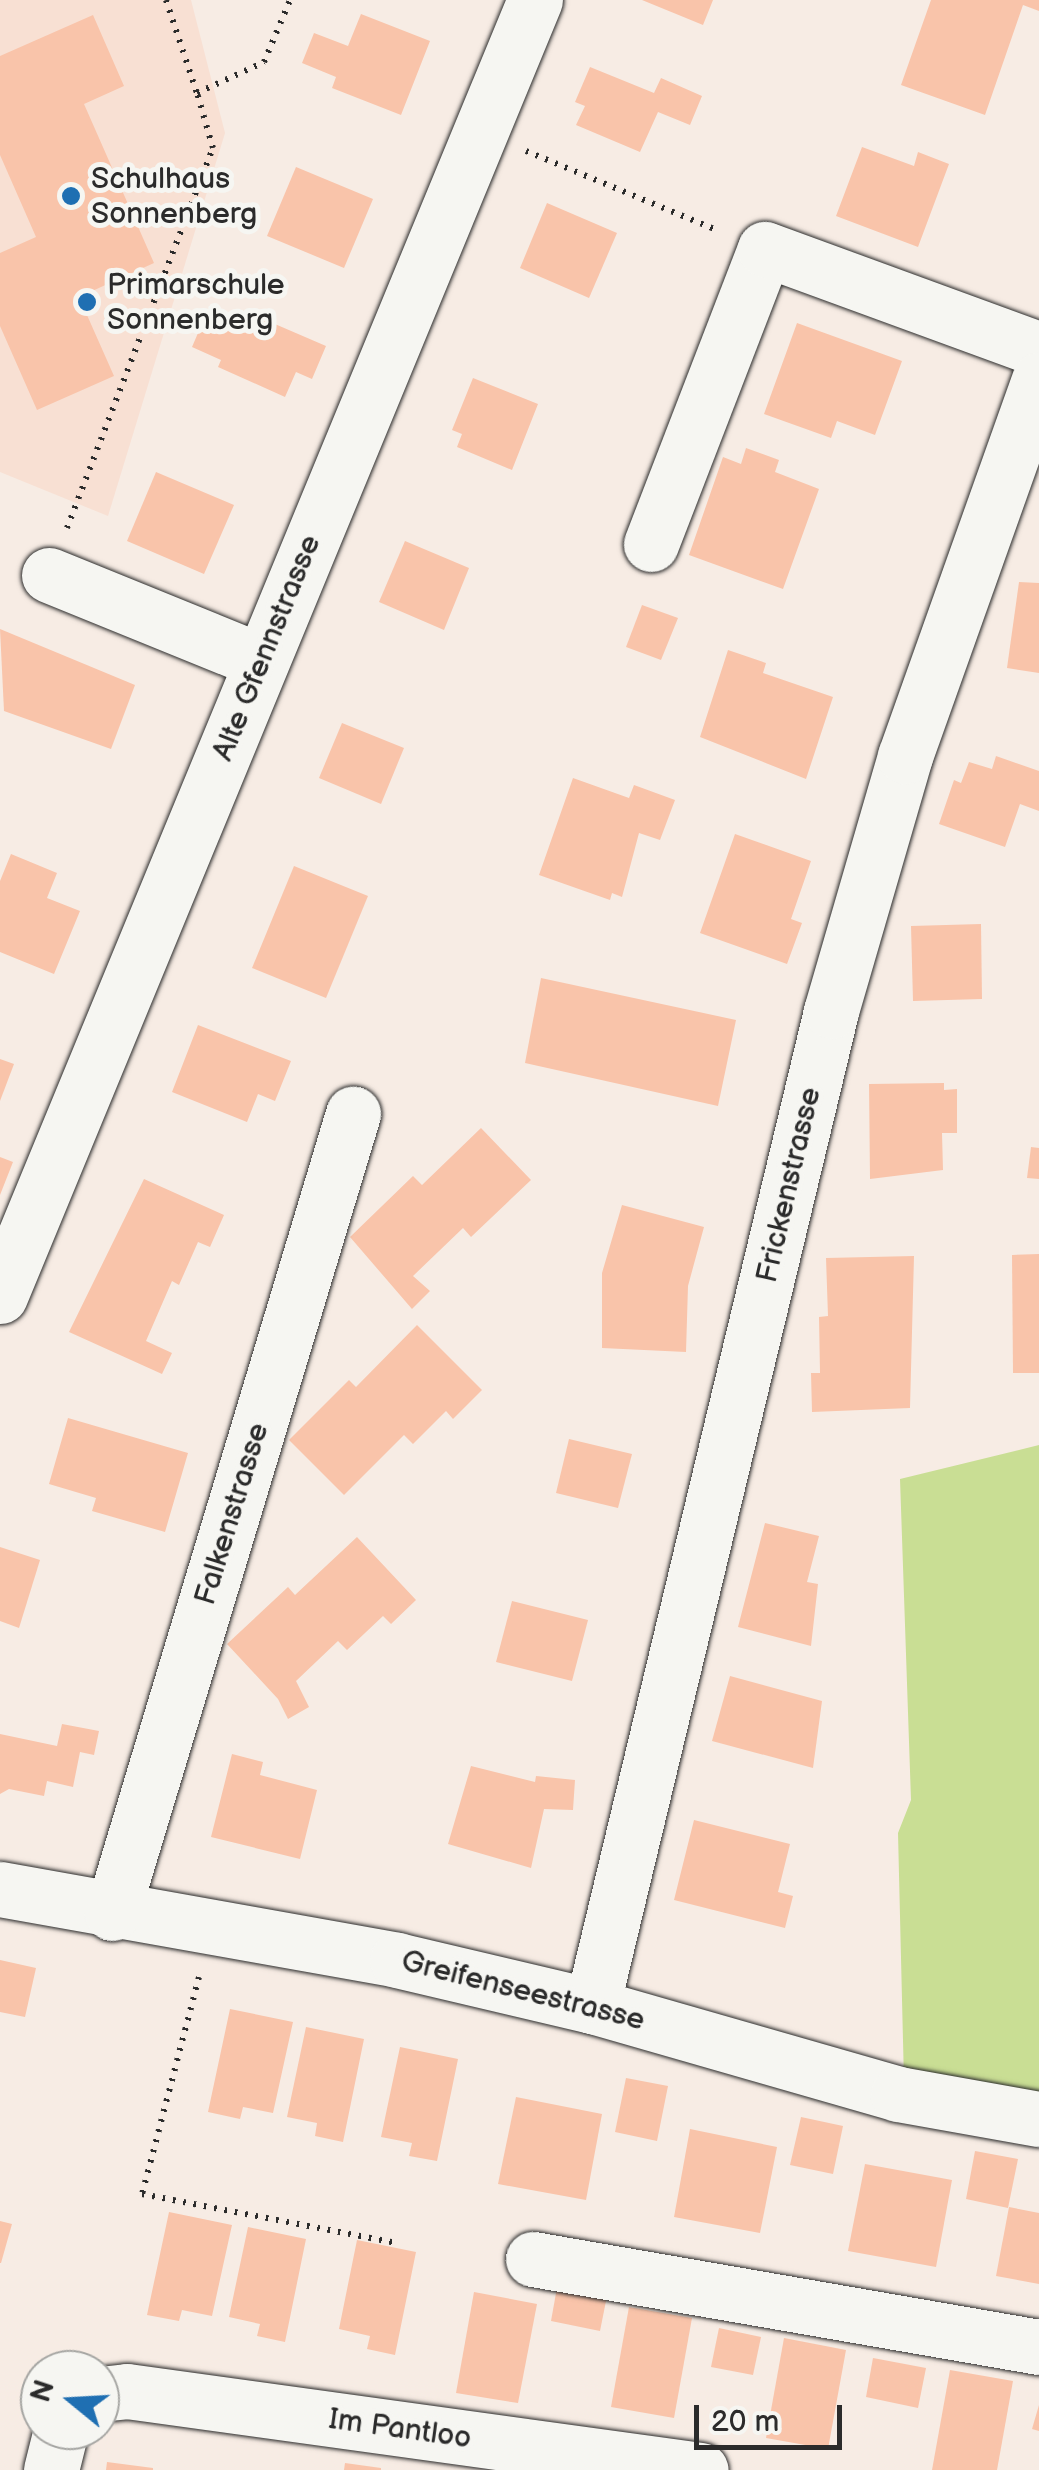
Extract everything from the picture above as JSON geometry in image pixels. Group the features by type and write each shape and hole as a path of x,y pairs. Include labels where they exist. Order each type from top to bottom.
{"street":[{"name":"Alte Gfennstrasse","path":"0,1296 535,0"},
{"path":"651,544 765,249 1039,349"},
{"name":"Frickenstrasse","path":"592,2006 830,1011 905,756 1039,380"},
{"path":"49,575 261,661"},
{"name":"Falkenstrasse","path":"112,1914 353,1114"},
{"name":"Greifenseestrasse","path":"0,1889 112,1914 212,1927 397,1960 592,2006 898,2094 1039,2120"},
{"path":"534,2258 1039,2347"},
{"name":"Im Pantloo","path":"120,2394 147,2394 701,2470"}],"path":[{"path":"49,575 213,148 166,0"},
{"path":"197,93 264,62 290,0"},
{"path":"540,157 765,249"},
{"path":"212,1927 142,2194 392,2242"}],"shaded area":[{"name":"Primarschule Sonnenberg","path":"0,0 191,0 225,133 108,516 0,472"}],"green space":[{"path":"1039,1445 1039,2109 904,2082 898,1833 911,1800 900,1479"}],"building":[{"path":"642,0 713,0 703,25"},
{"path":"931,0 1039,0 1039,11 1023,5 985,115 901,85"},
{"path":"361,14 430,41 401,115 332,88 336,77 302,63 314,33 348,46"},
{"name":"Schulhaus Sonnenberg","path":"93,15 124,86 84,104 154,263 79,297 114,376 37,410 0,326 0,253 36,237 0,155 0,56"},
{"path":"590,67 654,93 661,78 702,96 690,125 658,112 640,152 576,125 585,106 575,102"},
{"path":"862,147 914,166 918,152 949,164 918,247 836,216"},
{"path":"296,167 373,199 344,268 267,236"},
{"path":"547,203 617,233 589,298 520,268"},
{"path":"210,305 236,316 240,309 326,346 312,379 296,372 285,397 218,367 221,360 192,347"},
{"path":"797,323 902,361 875,435 837,421 831,438 764,414"},
{"path":"473,378 538,404 512,470 457,447 462,434 452,430"},
{"path":"746,448 779,460 775,472 819,489 783,589 689,555 723,457 741,464"},
{"path":"156,472 234,505 204,574 127,541"},
{"path":"405,541 469,568 444,630 379,602"},
{"path":"1019,582 1039,583 1039,673 1007,668"},
{"path":"642,605 678,618 661,660 626,647"},
{"path":"0,629 135,685 111,749 4,711"},
{"path":"728,650 766,663 763,673 833,697 806,779 700,737"},
{"path":"342,723 404,748 381,804 319,778"},
{"path":"996,756 1039,771 1039,811 1020,804 1005,847 939,824 954,780 961,783 969,762 992,769"},
{"path":"573,778 629,798 634,785 675,800 660,840 639,833 622,897 612,893 610,900 539,875"},
{"path":"735,834 811,861 791,919 802,923 787,964 700,933"},
{"path":"11,854 57,873 47,898 80,911 54,974 0,952 0,881"},
{"path":"294,866 368,896 326,998 252,968"},
{"path":"981,924 982,999 913,1001 911,926"},
{"path":"541,978 736,1020 718,1106 525,1063"},
{"path":"198,1025 291,1061 275,1101 258,1094 247,1122 172,1092"},
{"path":"0,1059 14,1064 0,1101"},
{"path":"944,1083 944,1090 957,1089 957,1133 942,1133 943,1170 870,1179 869,1084"},
{"path":"481,1128 531,1180 471,1237 463,1228 413,1276 430,1291 412,1309 350,1237 413,1176 422,1185"},
{"path":"1031,1147 1039,1148 1039,1179 1027,1178"},
{"path":"0,1157 13,1162 0,1195"},
{"path":"144,1179 224,1215 210,1247 198,1242 179,1285 172,1281 146,1341 172,1353 162,1374 69,1332"},
{"path":"622,1205 704,1227 688,1286 686,1352 602,1348 602,1273"},
{"path":"1039,1254 1039,1373 1013,1373 1012,1255"},
{"path":"914,1256 910,1408 812,1412 811,1373 820,1373 819,1317 828,1316 826,1258"},
{"path":"417,1325 482,1390 453,1419 446,1411 413,1444 404,1435 344,1495 289,1440 349,1380 356,1387"},
{"path":"68,1418 188,1453 165,1532 92,1511 96,1498 49,1484"},
{"path":"569,1439 632,1454 618,1508 556,1493"},
{"path":"765,1523 819,1536 807,1582 818,1584 811,1646 738,1627"},
{"path":"357,1537 416,1600 391,1624 383,1616 347,1650 338,1641 296,1681 309,1707 288,1719 278,1699 227,1644 288,1587 295,1595"},
{"path":"0,1547 40,1560 19,1628 0,1621"},
{"path":"512,1601 588,1620 572,1681 496,1662"},
{"path":"730,1676 822,1701 813,1768 712,1741"},
{"path":"62,1724 99,1731 94,1755 80,1752 73,1787 47,1781 44,1796 9,1789 0,1794 0,1734 57,1746"},
{"path":"232,1754 263,1762 260,1775 317,1790 300,1859 211,1837"},
{"path":"471,1766 535,1782 536,1776 575,1780 573,1810 544,1809 531,1868 448,1844"},
{"path":"694,1820 790,1844 778,1892 793,1896 785,1928 674,1900"},
{"path":"0,1960 36,1968 25,2017 0,2012"},
{"path":"230,2009 293,2022 273,2113 243,2107 240,2119 208,2112"},
{"path":"306,2027 364,2039 343,2142 315,2136 317,2123 287,2117"},
{"path":"400,2047 458,2059 437,2161 409,2156 412,2143 381,2137"},
{"path":"626,2078 668,2086 657,2141 615,2132"},
{"path":"516,2097 602,2114 586,2200 498,2184"},
{"path":"801,2117 843,2126 833,2174 790,2165"},
{"path":"690,2129 777,2147 760,2233 674,2217"},
{"path":"975,2151 1018,2159 1008,2208 966,2199"},
{"path":"865,2164 952,2180 936,2267 848,2251"},
{"path":"1009,2207 1039,2213 1039,2284 996,2276"},
{"path":"169,2212 232,2225 212,2316 182,2310 179,2321 147,2315"},
{"path":"0,2221 12,2224 1,2263 0,2263"},
{"path":"248,2227 306,2239 285,2342 257,2336 260,2324 229,2317"},
{"path":"357,2240 416,2252 395,2355 367,2349 370,2336 339,2329"},
{"path":"558,2282 608,2291 600,2331 551,2321"},
{"path":"474,2292 537,2304 518,2403 456,2393"},
{"path":"629,2307 692,2318 674,2418 611,2407"},
{"path":"719,2328 761,2337 753,2375 711,2367"},
{"path":"784,2338 846,2350 828,2449 766,2438"},
{"path":"873,2358 926,2368 918,2408 866,2397"},
{"path":"950,2370 1013,2381 997,2470 932,2470"},
{"path":"1039,2405 1039,2431 1032,2429"},
{"path":"107,2462 153,2468 153,2470 106,2470"},
{"path":"345,2463 381,2468 381,2470 344,2470"}],"place":[{"name":"Schulhaus Sonnenberg","path":"71,196"},
{"name":"Primarschule Sonnenberg","path":"87,302"}]}
